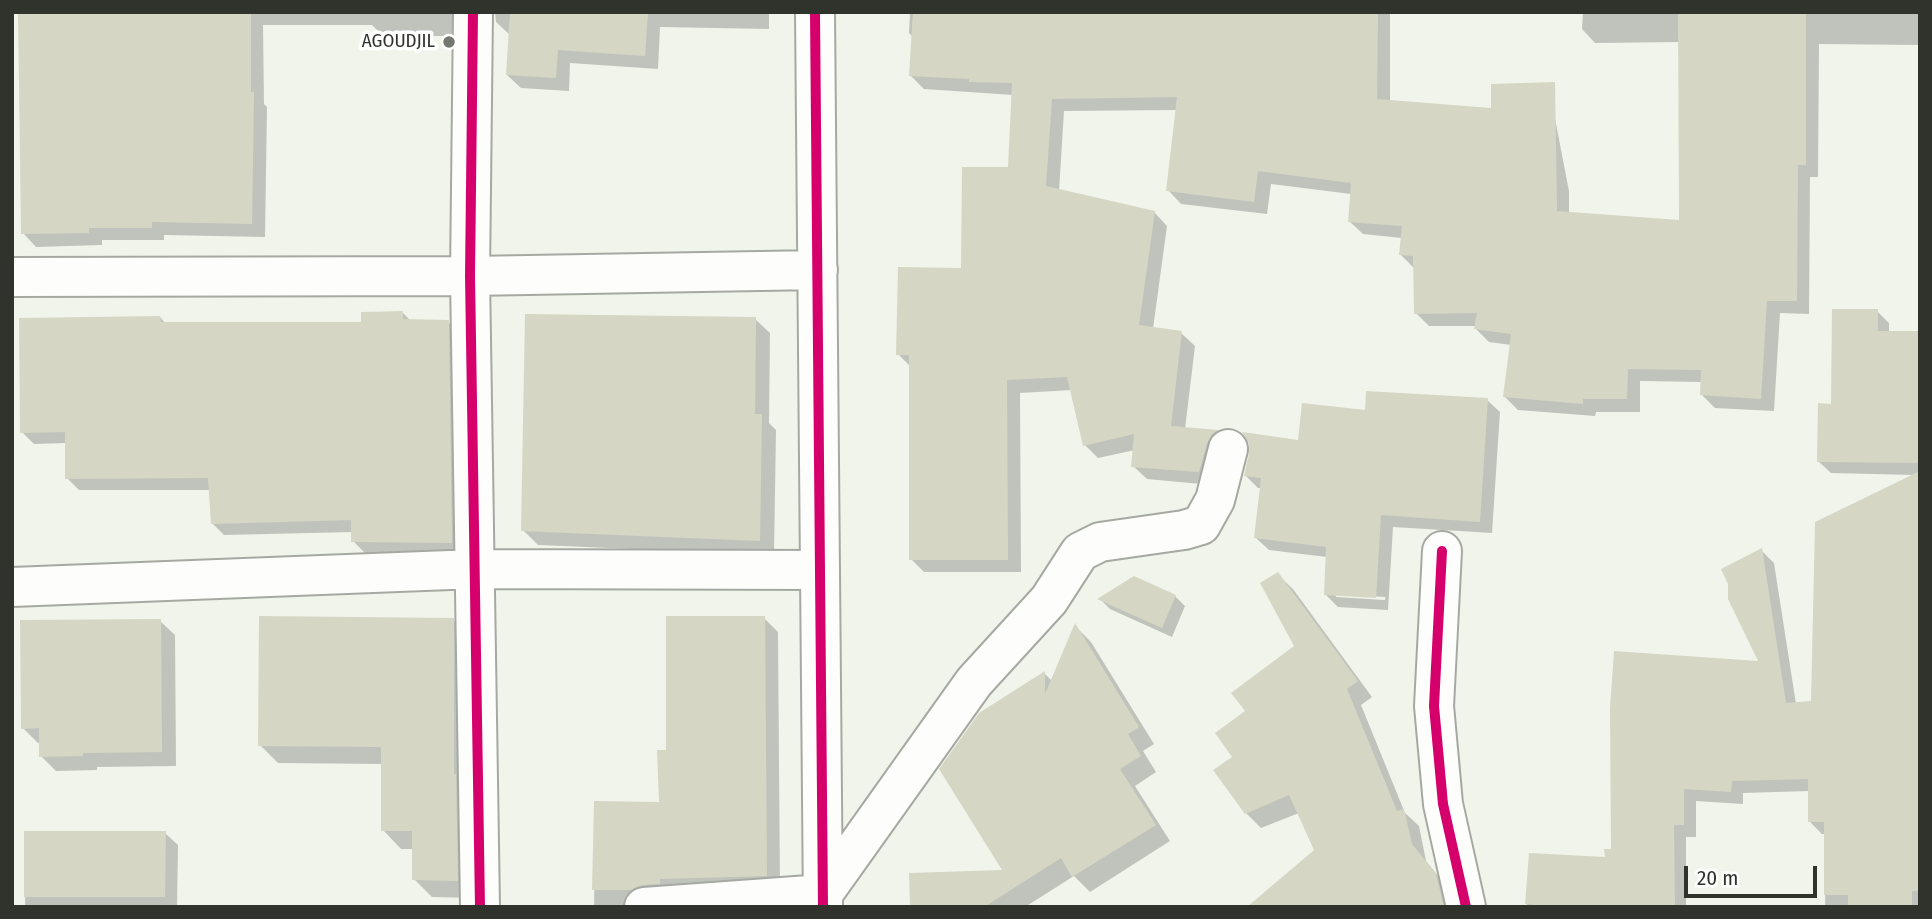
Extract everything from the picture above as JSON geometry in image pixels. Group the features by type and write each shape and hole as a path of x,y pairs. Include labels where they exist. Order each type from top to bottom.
{"street":[{"path":"473,12 470,276 480,907"},
{"path":"815,12 823,900"},
{"path":"12,277 470,276 818,270"},
{"path":"823,900 974,682 1049,600 1080,552 1100,542 1184,530 1201,525 1215,500 1228,449"},
{"path":"1443,551 1434,706 1443,804 1466,907"},
{"path":"12,587 476,569 819,570"},
{"path":"644,907 823,900"}],"building":[{"path":"18,12 251,12 251,92 254,92 252,224 152,222 152,228 89,228 89,233 21,234"},
{"path":"510,12 648,12 645,56 558,50 556,78 506,75"},
{"path":"913,12 1378,12 1377,99 1491,108 1491,84 1555,82 1557,211 1679,220 1678,12 1806,12 1806,165 1798,165 1797,301 1767,301 1761,399 1700,395 1701,370 1628,369 1627,399 1583,399 1583,404 1503,397 1511,334 1474,329 1477,313 1414,314 1413,256 1399,255 1402,226 1348,222 1351,183 1258,171 1254,202 1166,191 1177,97 1052,99 1046,186 1155,211 1139,325 1182,331 1171,426 1219,430 1212,434 1207,443 1199,472 1131,467 1134,434 1083,446 1067,377 1007,380 1008,560 909,560 909,355 896,355 898,267 961,268 962,167 1008,167 1012,83 909,76"},
{"path":"1832,309 1878,309 1878,331 1920,331 1920,463 1817,462 1818,403 1831,404"},
{"path":"403,311 403,319 449,320 452,543 351,542 351,520 211,524 208,478 65,479 65,432 20,433 19,318 160,316 161,322 361,322 361,312"},
{"path":"525,314 756,317 755,414 762,414 760,541 521,531"},
{"path":"1366,391 1488,398 1480,522 1381,515 1376,598 1324,595 1326,547 1254,538 1261,478 1244,476 1249,444 1242,432 1298,440 1302,403 1365,410"},
{"path":"1920,471 1920,891 1912,891 1912,907 1848,907 1848,895 1824,895 1824,822 1808,822 1808,779 1732,781 1731,792 1684,789 1684,825 1674,825 1675,907 1556,907 1525,904 1529,853 1605,857 1604,849 1611,849 1610,708 1614,651 1758,661 1728,599 1728,584 1721,569 1762,548 1786,703 1811,701 1815,522"},
{"path":"1278,572 1358,681 1347,689 1397,811 1404,809 1412,844 1436,874 1444,907 1247,907 1314,850 1289,795 1245,814 1213,770 1232,757 1215,733 1245,711 1231,693 1294,646 1260,583"},
{"path":"1134,576 1176,595 1162,628 1097,599"},
{"path":"259,616 454,618 454,774 458,881 412,880 412,831 381,831 381,747 258,746"},
{"path":"666,616 765,616 767,876 660,879 660,884 642,885 630,890 592,890 594,801 659,802 657,750 666,750"},
{"path":"161,619 162,752 83,753 83,756 39,757 39,728 21,729 20,620"},
{"path":"1075,623 1139,727 1128,734 1141,756 1120,769 1156,825 1072,877 1061,858 984,907 910,907 909,873 1002,870 939,769 979,713 1045,671 1045,694"},
{"path":"24,831 166,831 165,897 24,897"}],"cycle path":[{"path":"473,12 470,276 480,907"},
{"path":"815,12 823,907"},
{"path":"1442,551 1434,706 1443,804 1466,907"}],"place":[{"name":"AGOUDJIL","path":"449,42"}]}
